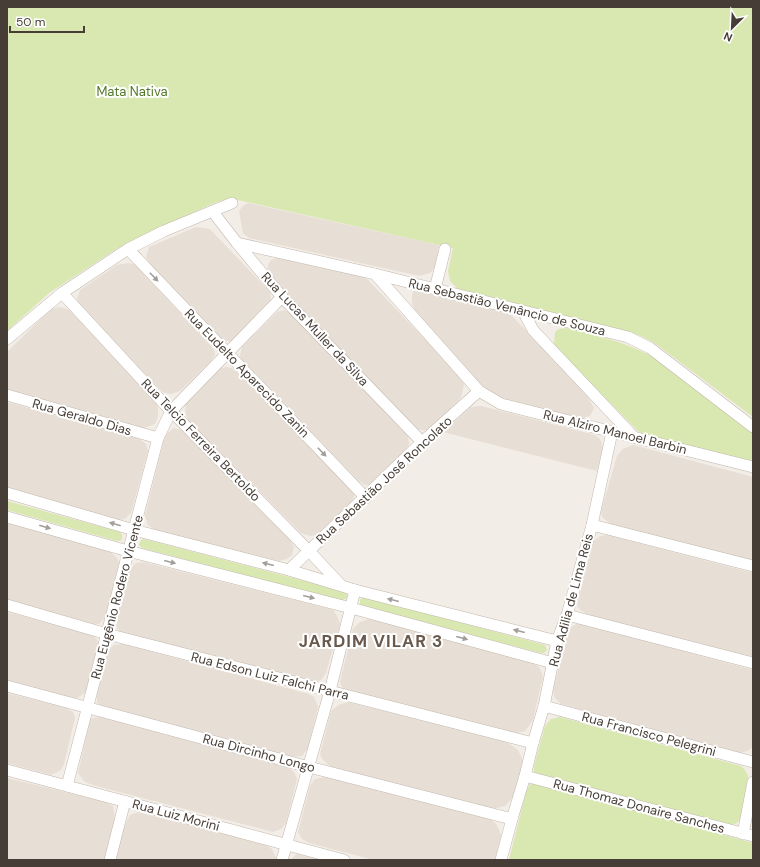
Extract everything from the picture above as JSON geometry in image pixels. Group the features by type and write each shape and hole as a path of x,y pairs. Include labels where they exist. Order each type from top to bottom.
{"street":[{"path":"7,340 62,293 128,249 164,231 232,203"},
{"name":"Rua Lucas Muller da Silva","path":"213,212 282,297 422,442"},
{"name":"Rua Sebastião Venâncio de Souza","path":"237,243 375,274 628,337 650,348 753,427"},
{"name":"Rua Eudelto Aparecido Zanin","path":"128,249 366,498"},
{"path":"435,289 445,249"},
{"name":"Rua Alziro Manoel Barbin","path":"375,274 479,392 501,404 753,467"},
{"name":"Rua Telcio Ferreira Bertoldo","path":"62,293 170,411 309,551 341,586"},
{"path":"170,411 282,297"},
{"path":"523,311 533,330 633,436"},
{"name":"Rua Sebastião José Roncolato","path":"289,570 366,498 422,442 479,392"},
{"name":"Rua Geraldo Dias","path":"7,395 158,438"},
{"name":"Rua Eugênio Rodero Vicente","path":"67,786 158,438 170,411"},
{"name":"Rua Adilia de Lima Reis","path":"501,860 544,706 557,641 567,615 592,525 612,432"},
{"path":"7,493 134,530 289,570 355,590 557,641"},
{"path":"7,517 128,551 351,608 553,663"},
{"path":"592,525 753,566"},
{"path":"282,860 330,691 355,590"},
{"name":"Rua Edson Luiz Falchi Parra","path":"7,605 107,634 533,743"},
{"path":"567,615 753,663"},
{"name":"Rua Dircinho Longo","path":"7,686 512,818"},
{"name":"Rua Francisco Pelegrini","path":"544,706 753,762"},
{"name":"Rua Luiz Morini","path":"7,770 344,860"},
{"name":"Rua Thomaz Donaire Sanches","path":"525,776 748,835"},
{"path":"748,835 753,782"},
{"path":"110,860 125,801"}],"shaded area":[{"path":"248,203 439,245 435,267 430,273 419,276 249,238 243,233 239,211"},
{"path":"196,227 210,229 270,292 271,298 269,304 232,341 225,341 221,339 155,273 146,257 149,247"},
{"path":"277,258 362,276 368,280 461,377 464,384 461,398 427,430 415,428 281,288 267,271 271,260"},
{"path":"128,263 134,264 213,348 215,354 211,361 180,391 171,394 163,392 80,307 77,299 80,290 117,265"},
{"path":"414,290 501,311 511,315 585,392 594,408 590,416 582,418 573,417 505,399 492,394 480,384 415,310 412,304 412,295"},
{"path":"60,307 69,310 155,400 158,408 158,417 155,424 141,429 7,392 7,352 51,309"},
{"path":"284,310 292,314 408,436 409,444 406,451 373,484 365,485 359,481 243,362 240,356 242,347 277,312"},
{"path":"227,367 234,369 353,492 354,497 350,506 317,535 310,536 301,533 188,420 185,404 221,368"},
{"path":"7,402 139,439 146,444 148,451 131,513 125,519 119,520 7,487"},
{"path":"481,406 595,435 600,439 603,448 597,471 443,432 471,407"},
{"path":"174,428 182,430 289,539 294,547 292,555 287,559 279,561 156,531 148,525 145,516 165,435"},
{"path":"633,445 753,477 753,562 612,525 602,517 601,511 617,456 623,449"},
{"path":"7,521 109,551 117,558 120,566 105,618 99,624 94,624 7,600"},
{"path":"607,535 753,573 753,657 590,616 579,609 577,605 594,541 600,536"},
{"path":"143,562 333,610 340,624 326,673 321,680 312,683 127,635 118,630 116,625 129,570 136,563"},
{"path":"7,612 93,635 99,646 86,692 77,698 69,698 7,682"},
{"path":"369,619 529,661 539,667 543,676 533,720 525,731 511,734 343,689 340,682 353,629 360,622"},
{"path":"579,623 753,670 753,747 740,753 561,704 555,698 553,691 568,630"},
{"path":"123,644 309,694 314,697 318,707 308,748 302,756 289,757 104,708 97,703 97,693 109,649 114,645"},
{"path":"7,693 66,708 73,712 75,718 64,764 61,770 51,775 7,763"},
{"path":"347,702 505,741 518,750 523,761 513,797 505,806 493,809 333,769 323,760 320,754 331,711 339,705"},
{"path":"100,717 288,767 294,772 297,779 286,823 281,829 273,832 85,782 78,773 90,720"},
{"path":"325,777 490,819 497,825 501,835 495,860 374,860 309,843 302,839 298,832 310,786 315,779"},
{"path":"7,778 106,802 113,806 115,819 104,860 7,860"},
{"path":"138,812 264,844 272,849 276,860 115,860 126,823 130,815"},
{"path":"297,854 321,860 290,860"}],"green space":[{"name":"Mata Nativa","path":"7,7 753,7 753,417 656,344 641,336 458,289 450,281 448,271 453,248 229,198 194,212 118,248 49,293 7,331"},
{"path":"567,328 602,337 625,345 658,360 753,432 753,462 639,432 561,353 554,344 555,332 559,329"},
{"path":"7,501 120,532 122,535 122,540 117,541 7,510"},
{"path":"144,539 343,591 347,595 347,598 341,601 142,548 139,545 141,540"},
{"path":"362,598 369,598 545,645 547,650 544,653 541,653 365,608 360,604 360,600"},
{"path":"560,717 741,766 748,776 742,816 737,823 729,826 540,777 534,772 534,766 545,726 551,719"},
{"path":"530,784 538,784 753,843 753,860 509,860 526,792"}],"district":[{"name":"JARDIM VILAR 3","path":"371,641"}]}
